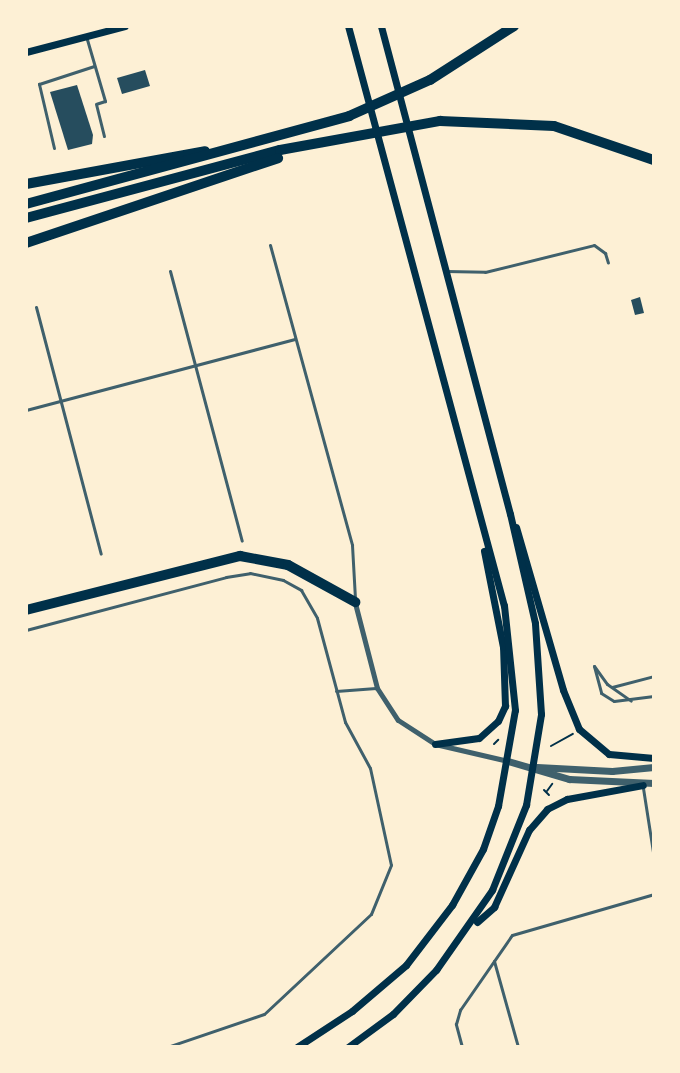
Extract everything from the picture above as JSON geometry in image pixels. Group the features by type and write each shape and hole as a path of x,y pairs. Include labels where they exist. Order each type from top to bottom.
{"highway":[{"path":"26,204 349,116 430,80 514,26"},
{"path":"26,218 353,134 440,121 554,126 654,160"},
{"path":"26,243 353,134"},
{"path":"26,184 243,146"},
{"path":"26,610 240,556 288,565 355,602"}],"main road":[{"path":"83,26 86,36"},
{"path":"26,52 125,26"},
{"path":"297,1047 380,989 438,925 483,849 508,761 515,710 511,642 348,26"},
{"path":"381,26 510,514 539,644 541,714 534,767 511,850 469,929"},
{"path":"510,514 528,554 575,722 609,754 654,758"},
{"path":"435,744 479,738 495,725 505,706 503,647 480,525"},
{"path":"348,1047 415,993 469,929 494,907 529,830 547,809 567,799 643,785"}],"street":[{"path":"355,602 377,688 398,720 435,744 534,767 569,779 643,785 654,783"},
{"path":"534,767 612,771 654,767"}],"lane":[{"path":"86,36 105,101 96,104 104,136"},
{"path":"54,148 39,84 94,66"},
{"path":"270,245 352,545 355,602"},
{"path":"446,271 485,272 594,245 608,263"},
{"path":"170,271 242,541"},
{"path":"36,307 101,554"},
{"path":"26,410 295,339"},
{"path":"26,630 226,577 272,576 307,598 345,722 370,768 384,816 391,865 382,897 305,981 264,1014 167,1047"},
{"path":"631,701 612,687 594,666 601,693 614,701 631,701 654,696"},
{"path":"612,687 654,676"},
{"path":"336,691 377,688"},
{"path":"643,785 643,812 654,858"},
{"path":"462,1047 456,1024 460,1010 512,935 530,926 654,894"},
{"path":"494,961 518,1047"}],"path":[{"path":"551,746 574,733"},
{"path":"494,744 498,740"},
{"path":"547,792 552,784"}],"building":[{"path":"145,70 150,86 122,94 117,78"},
{"path":"77,85 93,135 92,144 68,150 50,92"},
{"path":"640,297 644,313 635,315 631,300"}]}
